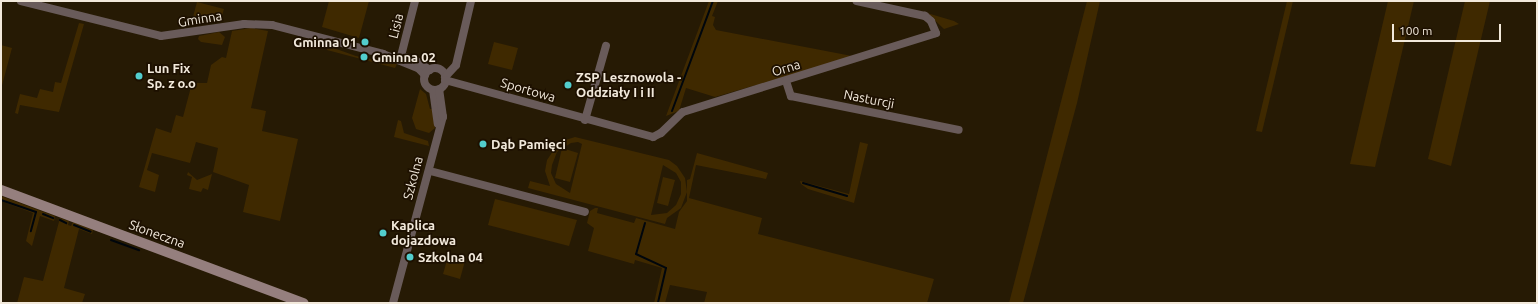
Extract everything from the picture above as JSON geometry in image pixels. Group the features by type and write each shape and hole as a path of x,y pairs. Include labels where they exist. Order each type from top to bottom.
{"main road":[{"name":"Słoneczna","path":"1,190 304,303"}],"street":[{"name":"Gminna","path":"22,1 45,4 161,36 244,24 272,25 383,54 427,73"},
{"name":"Lisia","path":"401,56 415,1"},
{"path":"436,89 456,56 471,1"},
{"name":"Orna","path":"650,137 661,133 683,112 936,33 932,21 925,16 857,1"},
{"path":"585,120 606,46"},
{"name":"Gminna","path":"383,54 401,56 415,60 427,73"},
{"name":"Sportowa","path":"427,73 444,76 585,120 650,137"},
{"name":"Szkolna","path":"393,303 438,129 443,117 436,89 426,85 427,73"},
{"name":"Nasturcji","path":"786,81 791,96 959,130"},
{"path":"434,172 585,212"}],"shaded area":[{"path":"329,1 369,1 359,38 322,27"},
{"path":"709,1 718,1 712,16 715,17 713,25 716,30 852,56 757,87 756,85 715,97 686,88 679,111 666,116"},
{"path":"1087,1 1100,1 1077,103 1023,303 1009,303"},
{"path":"1287,1 1293,1 1262,132 1256,131"},
{"path":"1388,1 1414,1 1375,167 1350,164"},
{"path":"1465,1 1490,1 1451,166 1428,159"},
{"path":"197,2 224,9 221,19 191,24"},
{"path":"927,13 954,21 959,24 944,29"},
{"path":"79,23 84,24 59,112 20,105 18,114 15,113 20,94 37,98 40,89 53,92 55,82 61,83"},
{"path":"251,28 268,31 251,108 266,111 262,131 298,139 280,221 243,212 249,185 213,172 218,148 196,142 190,163 152,153 147,170 159,175 155,192 139,187 156,128 171,133 176,115 183,117 192,83 207,83 211,65 222,57 226,58 232,31"},
{"path":"219,32 225,37 222,45 201,42 198,39 199,36"},
{"path":"494,42 518,48 512,70 488,64"},
{"path":"1,45 12,48 1,89"},
{"path":"328,46 356,56 397,64 395,68 327,50"},
{"path":"420,89 426,94 430,109 433,109 435,128 429,133 416,129 412,118"},
{"path":"398,120 401,121 404,133 428,141 429,146 394,137"},
{"path":"575,137 669,160 677,166 685,178 687,192 681,208 667,218 665,224 528,188 530,181 550,186 545,171 547,160 559,142","holes":["578,142 582,144 570,193 556,184 551,173 552,165 557,152 571,143","663,165 676,173 681,182 681,194 676,205 667,213 651,215"]},
{"path":"860,142 868,144 854,203 808,189 801,184 800,181 849,194"},
{"path":"562,148 578,153 570,182 555,178"},
{"path":"697,153 768,173 766,179 696,165 689,198 762,218 758,234 934,279 927,303 704,303 707,292 670,285 665,303 654,303 662,268 635,260 634,264 588,251 594,228 587,223 590,211 598,208 597,213 634,223 636,218 675,229 679,212 687,201 687,180 690,179"},
{"path":"188,172 197,180 212,174 208,190 203,188 201,192 189,189 192,177 187,175"},
{"path":"663,177 675,180 668,206 657,203"},
{"path":"1,196 55,216 54,221 40,216 32,246 26,241 33,213 1,201"},
{"path":"495,199 577,220 569,246 488,225"},
{"path":"60,218 69,221 68,225 71,226 73,222 93,230 92,234 79,229 64,288 85,294 82,303 17,303 24,277 43,281"},
{"path":"448,257 465,261 460,279 443,274"}],"waterway":[{"path":"672,111 713,1"},
{"path":"803,183 847,196"},
{"path":"1,200 36,212 31,231"},
{"path":"43,214 53,218"},
{"path":"60,220 66,223"},
{"path":"645,223 636,254 666,268 658,303"},
{"path":"74,225 91,232"},
{"path":"111,240 139,250"}],"place":[{"name":"Gminna 01","path":"365,42"},
{"name":"Gminna 02","path":"364,57"},
{"name":"Lun Fix Sp. z o.o","path":"139,76"},
{"name":"ZSP Lesznowola - Oddziały I i II","path":"568,85"},
{"name":"Dąb Pamięci","path":"483,144"},
{"name":"Kaplica dojazdowa","path":"383,233"},
{"name":"Szkolna 04","path":"410,257"}]}
